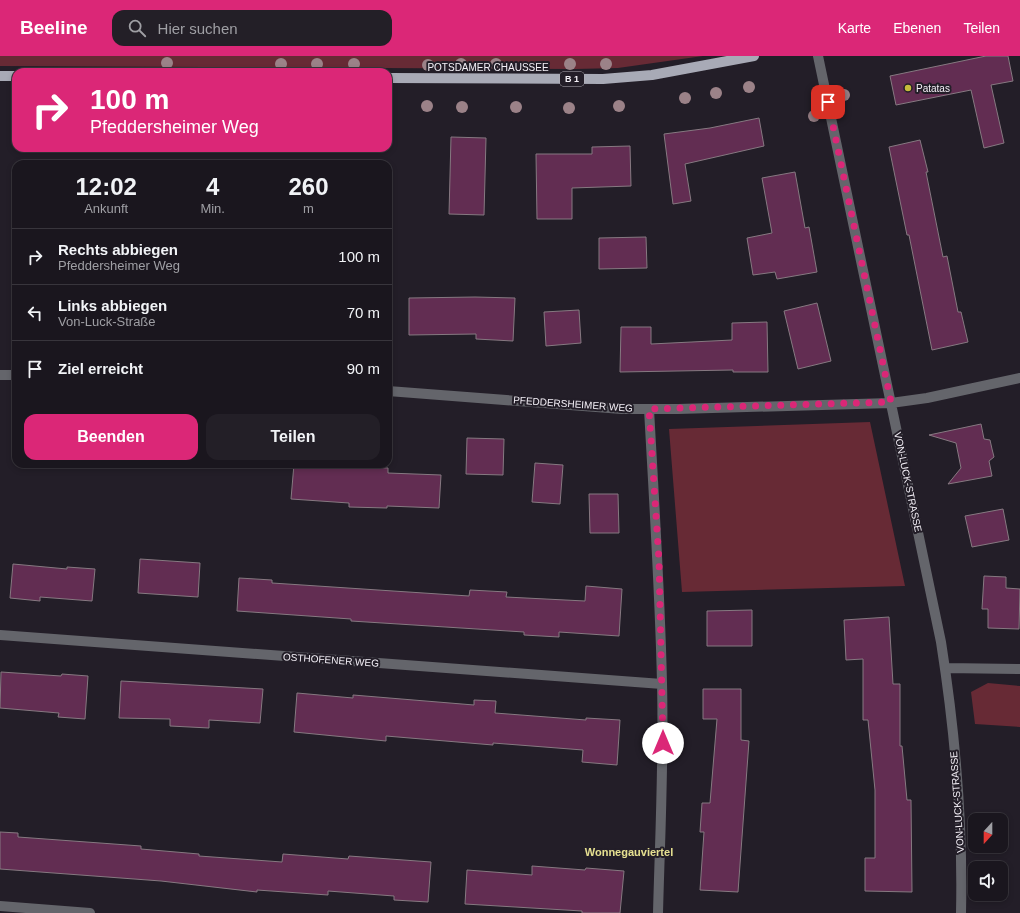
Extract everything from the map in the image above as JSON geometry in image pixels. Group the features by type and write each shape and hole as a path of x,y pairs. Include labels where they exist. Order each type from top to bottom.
{"main road":[{"name":"POTSDAMER CHAUSSEE","path":"392,78 603,78 652,75 754,56"},
{"path":"0,76 12,76"}],"street":[{"name":"VON-LUCK-STRASSE","path":"818,56 927,568 945,668 951,713 960,833 961,913"},
{"path":"0,375 12,375"},
{"name":"PFEDDERSHEIMER WEG","path":"392,391 622,409 649,409 891,402 927,398 1020,378"},
{"path":"649,409 659,561 662,684 663,759 658,913"},
{"name":"OSTHOFENER WEG","path":"0,635 662,684"},
{"path":"945,668 1020,669"},
{"path":"0,906 90,913"}],"shaded area":[{"path":"0,56 703,56 618,68 575,69 0,66"},
{"path":"870,422 905,586 682,592 669,429"},
{"path":"988,683 1020,686 1020,727 975,724 971,692"}],"building":[{"path":"986,56 1008,56 1013,81 991,85 1004,143 984,148 971,90 896,105 890,76"},
{"path":"759,118 764,146 685,164 691,201 673,204 664,134 710,128"},
{"path":"451,137 486,138 484,215 449,214"},
{"path":"920,140 928,172 926,172 943,257 947,256 958,312 961,312 968,342 932,350 909,235 907,235 889,147"},
{"path":"630,146 631,186 572,188 572,219 537,219 536,154 592,154 592,147"},
{"path":"795,172 805,228 809,227 817,272 777,279 775,272 753,275 747,238 772,233 762,178"},
{"path":"646,237 647,268 599,269 599,238"},
{"path":"409,298 515,298 513,341 476,339 476,334 409,335"},
{"path":"817,303 831,361 798,369 784,311"},
{"path":"579,310 581,343 546,346 544,312"},
{"path":"767,322 768,372 733,372 733,370 620,372 621,327 651,327 651,344 732,340 732,323"},
{"path":"981,424 984,439 990,440 994,457 989,461 992,476 948,484 961,468 956,443 929,435"},
{"path":"467,438 504,439 503,475 466,474"},
{"path":"535,463 563,465 560,504 532,502"},
{"path":"294,468 388,468 388,473 441,475 439,508 387,506 387,508 349,507 349,503 291,499"},
{"path":"589,494 618,494 619,533 590,533"},
{"path":"1003,509 1009,540 972,547 965,516"},
{"path":"140,559 200,563 198,597 138,593"},
{"path":"13,564 67,569 67,567 95,569 92,601 40,597 40,601 10,598"},
{"path":"984,576 1006,577 1006,588 1020,589 1019,629 988,628 988,609 982,609"},
{"path":"239,578 272,580 272,583 469,596 470,590 507,592 506,597 585,601 586,586 622,589 619,636 559,632 559,637 524,635 524,632 351,621 351,619 237,611"},
{"path":"752,610 752,646 707,646 707,611"},
{"path":"889,617 893,684 900,684 900,746 902,746 907,800 911,800 912,892 865,891 865,858 875,858 875,790 868,720 863,720 863,659 846,660 844,620"},
{"path":"1,672 61,676 62,674 88,676 85,719 58,717 59,713 0,708"},
{"path":"121,681 263,689 260,723 209,720 209,728 170,726 170,719 119,718"},
{"path":"703,689 741,689 741,740 749,741 738,892 700,890 704,832 700,832 702,803 710,803 717,719 703,719"},
{"path":"297,693 353,698 353,695 474,705 474,700 496,701 495,713 586,720 586,718 620,720 617,765 582,762 583,750 493,743 493,745 386,736 386,741 294,732"},
{"path":"0,832 18,833 18,837 141,846 141,849 199,854 199,856 282,862 283,854 348,859 349,856 431,862 428,902 394,900 394,896 328,891 328,895 257,890 257,892 161,881 0,869"},
{"path":"532,866 624,871 620,913 582,913 582,911 465,904 467,870 532,875"}],"place":[{"name":"Patatas","path":"908,88"}],"district":[{"name":"Wonnegauviertel","path":"629,852"}],"route":[{"path":"663,743 659,561 649,409 851,405 891,402 828,102"}]}
